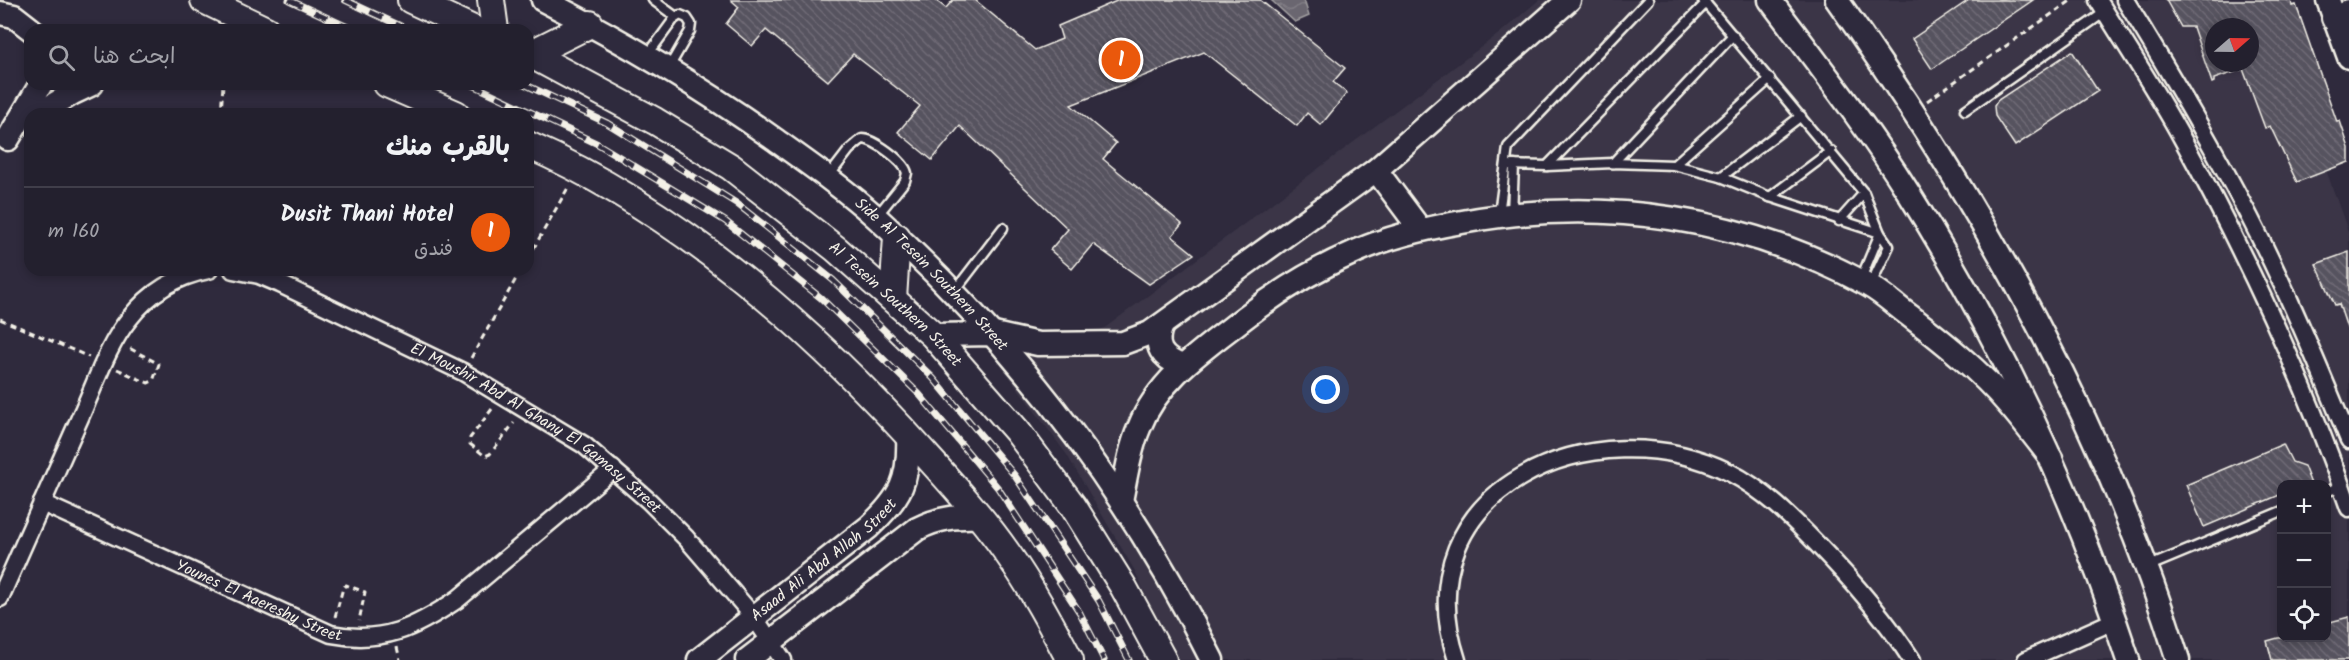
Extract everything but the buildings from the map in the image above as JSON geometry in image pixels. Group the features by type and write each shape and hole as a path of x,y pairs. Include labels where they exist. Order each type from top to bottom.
{"main road":[{"path":"204,0 254,24"},
{"path":"411,0 462,24"},
{"path":"491,0 494,24"},
{"path":"534,51 590,24"},
{"name":"Al Tesein Southern Street","path":"534,56 683,136 731,166 828,242 933,335 1017,431 1073,506 1124,588 1163,660"},
{"path":"401,90 442,108"},
{"path":"534,148 578,170 670,226 759,291 832,358 908,435 980,518 1031,589 1070,660"},
{"path":"893,299 897,237"}],"street":[{"name":"Side Al Tesein Southern Street","path":"543,0 668,69 753,124 828,178 876,217 954,293 994,334 1063,417 1121,501 1176,590 1212,660"},
{"path":"933,335 994,334 1038,344 1123,343 1150,333 1376,170 1569,0"},
{"path":"1770,0 1865,128 1908,191 1984,322 2019,389 2081,527 2116,620 2128,660"},
{"path":"1837,0 1914,111 1990,237 2042,330 2086,423 2146,567 2178,660"},
{"path":"2125,0 2181,91 2251,219 2315,358 2349,440"},
{"path":"2102,6 2182,138 2254,278 2294,368 2334,489 2349,508"},
{"path":"2337,11 2349,57"},
{"path":"0,13 14,16 24,24"},
{"path":"26,108 37,90"},
{"path":"48,108 79,90"},
{"path":"4,143 24,111"},
{"path":"4,143 24,125"},
{"path":"1376,170 1420,229"},
{"path":"1121,501 1138,428 1154,398 1182,366 1268,300 1310,274 1359,250 1420,229 1506,215 1591,210 1667,217 1742,233 1807,257 1865,284 1957,352 2007,402 2051,458"},
{"path":"0,598 115,341 145,301 183,276"},
{"name":"El Moushir Abd Al Ghany El Gamasy Street","path":"261,276 463,372 584,445 614,469 686,538 754,617 783,660"},
{"path":"1162,326 1158,335 1159,346 1164,356 1182,366"},
{"path":"2294,368 2315,358"},
{"name":"Asaad Ali Abd Allah Street","path":"699,660 885,512 898,496 904,482 908,467 908,435"},
{"path":"1457,660 1450,634 1448,614 1449,576 1459,542 1477,513 1501,488 1530,471 1583,455 1627,450 1669,453 1710,464 1729,472 1766,495 1791,517 1860,590 1912,660"},
{"name":"Younes El Aaereshy Street","path":"42,503 331,634 355,638 394,632 437,613 458,599 614,469"},
{"name":"Asaad Ali Abd Allah Street","path":"747,660 917,529 954,516 980,518"},
{"path":"2026,660 2116,620"}],"lane":[{"path":"653,0 676,16 687,18 691,27 668,69"},
{"path":"1506,215 1510,165 1508,147 1648,0"},
{"path":"1547,166 1705,1 1864,193 1880,232 1889,246 1865,284"},
{"path":"1965,110 2102,6"},
{"path":"647,57 676,16"},
{"path":"1612,163 1733,35"},
{"path":"1674,165 1770,79"},
{"path":"1721,177 1801,116"},
{"path":"828,178 849,150 862,139 870,140 904,164 908,173 905,181 876,217"},
{"path":"1770,197 1831,151"},
{"path":"1510,165 1612,163 1674,165 1721,177 1839,221 1880,232"},
{"path":"1506,215 1510,165"},
{"path":"1839,221 1864,193"},
{"path":"954,293 1003,228"},
{"path":"1865,284 1880,232"},
{"path":"2146,567 2277,513"}],"path":[{"path":"1914,111 2072,0"},
{"path":"221,108 223,90"},
{"path":"534,247 578,170"},
{"path":"463,372 518,276"},
{"path":"0,319 147,383 153,381 160,367 159,364 115,341"},
{"path":"502,396 470,438 470,444 485,456 490,454 525,409"},
{"path":"331,634 343,588 346,585 365,591 355,638"}],"shaded area":[{"path":"1539,0 2265,0 2349,234 2349,660 1174,660 1135,571 1067,455 994,356 1026,358 1052,354 1079,343 1106,327 1500,33"}],"water":[{"path":"1271,0 1304,0 1309,16 1295,22"}],"railway":[{"path":"289,0 341,24"},
{"path":"345,0 396,24"},
{"path":"534,89 607,123 736,203 833,280 933,378 1015,476 1099,601 1129,660"},
{"path":"484,90 522,108"},
{"path":"534,114 598,144 725,221 821,298 919,394 998,488 1080,613 1104,660"}],"place":[{"name":"Dusit Thani Hotel","path":"1121,60"}]}
